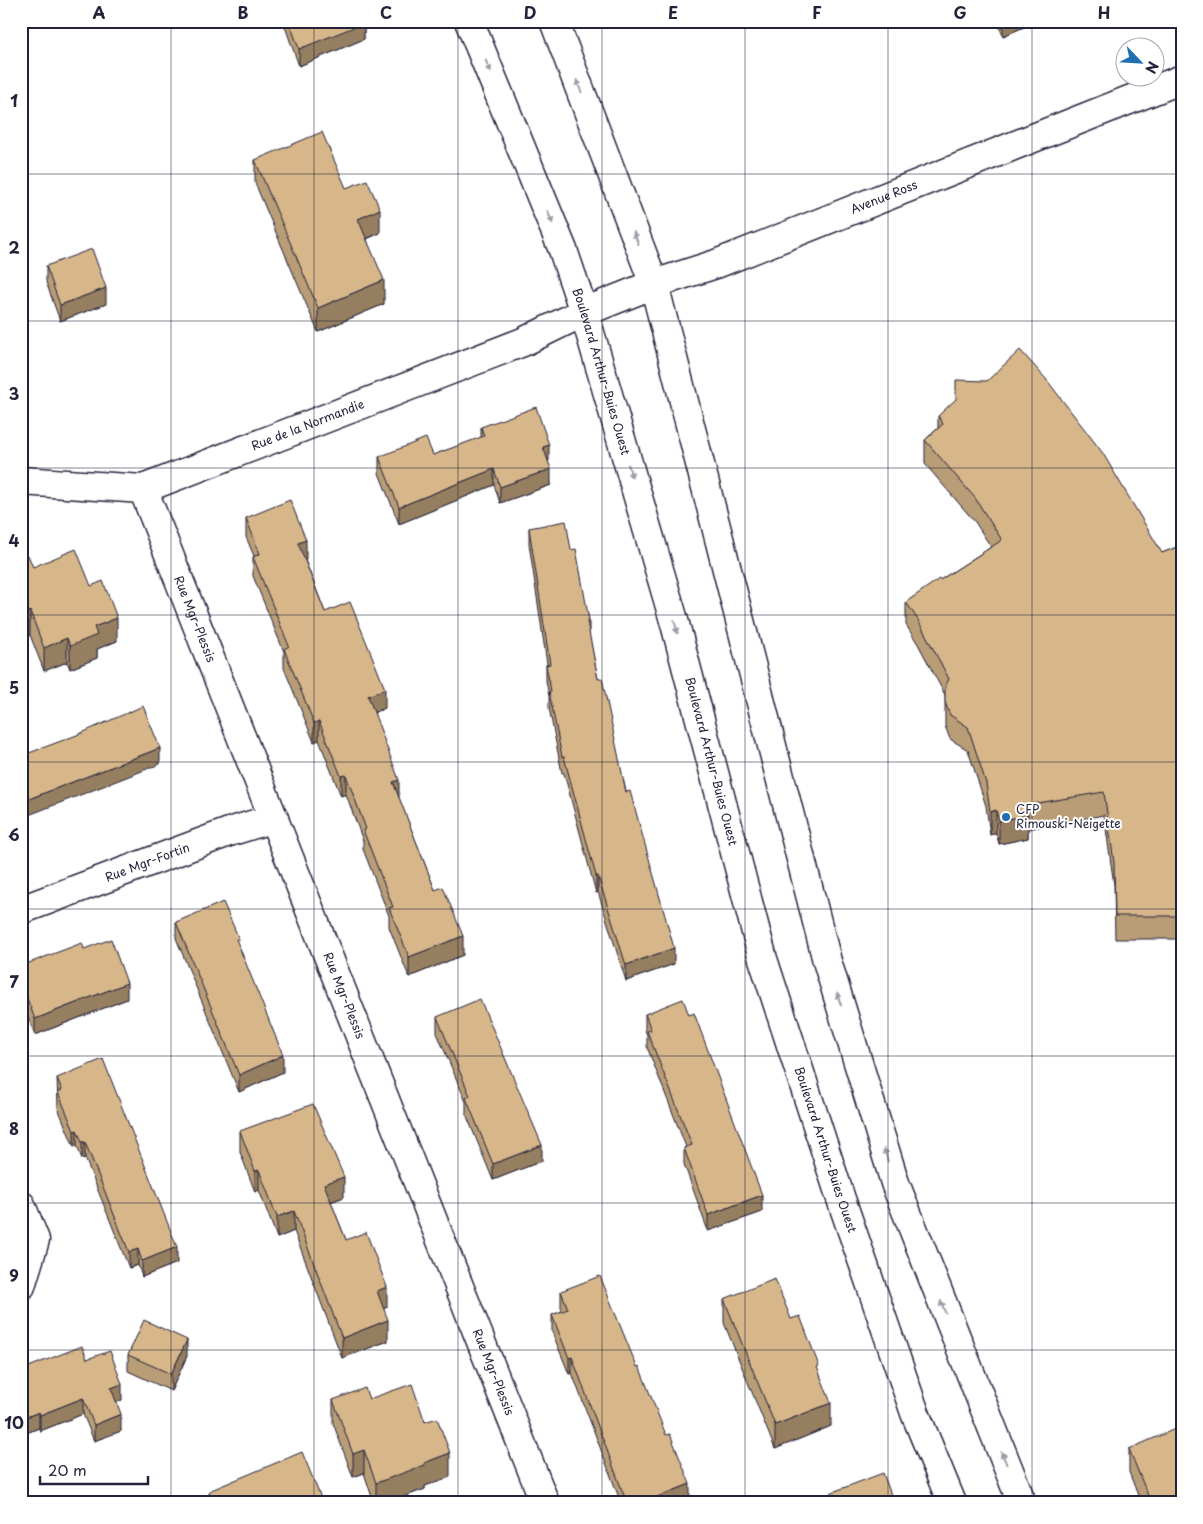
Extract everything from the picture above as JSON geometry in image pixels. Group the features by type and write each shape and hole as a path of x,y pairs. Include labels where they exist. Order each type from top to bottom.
{"street":[{"name":"Boulevard Arthur-Buies Ouest","path":"469,21 563,250 584,312 675,624 763,960 841,1200 912,1403 952,1503"},
{"path":"554,21 654,284 827,960 895,1183 1022,1503"},
{"name":"Avenue Ross","path":"584,312 654,284 716,264 1182,79"},
{"name":"Rue de la Normandie","path":"21,481 143,489 522,342 584,312"},
{"name":"Rue Mgr-Plessis","path":"143,489 545,1503"},
{"name":"Rue Mgr-Fortin","path":"21,910 229,832 274,818"},
{"path":"21,1205 35,1240 21,1286"}],"building":[{"path":"289,21 363,21 364,23 299,49"},
{"path":"322,132 346,188 367,180 380,209 358,219 384,280 318,308 255,160"},
{"path":"92,249 106,288 60,305 46,266"},
{"name":"CFP Rimouski-Neigette","path":"1020,350 1046,379 1102,452 1162,553 1182,545 1182,916 1115,916 1114,862 1104,792 1026,805 1028,815 999,821 996,810 990,812 986,783 968,727 950,715 945,702 945,687 949,679 918,620 906,602 1002,540 975,498 925,440 943,424 938,416 956,399 956,380 987,381"},
{"path":"536,407 549,445 543,447 551,469 500,487 494,469 399,507 379,457 426,438 433,455 484,436 481,427"},
{"path":"290,500 306,540 298,543 325,612 350,602 372,656 385,689 368,696 399,780 393,782 435,890 443,887 463,936 409,957 389,908 393,907 363,830 366,829 346,775 341,776 319,721 314,723 284,649 289,646 253,557 260,554 246,518"},
{"path":"566,521 571,550 576,549 598,679 602,678 626,792 630,791 674,948 626,965 598,876 596,876 564,757 562,757 549,692 551,691 546,665 550,664 529,528"},
{"path":"76,549 91,586 103,581 117,618 94,627 97,635 70,646 67,638 44,648 30,611 21,615 21,558 28,555 33,567"},
{"path":"143,706 160,748 21,802 21,756 77,735"},
{"path":"223,902 283,1055 239,1075 176,922"},
{"path":"111,939 127,983 35,1019 21,983 21,966 82,943 84,949"},
{"path":"480,999 542,1145 493,1164 466,1098 470,1096 437,1017"},
{"path":"683,999 689,1015 694,1013 762,1195 708,1215 684,1148 692,1145 647,1031 651,1030 645,1014"},
{"path":"103,1059 177,1247 142,1261 138,1249 129,1252 85,1142 82,1142 77,1130 74,1131 58,1092 62,1090 57,1078"},
{"path":"313,1104 344,1177 324,1184 346,1240 366,1232 387,1287 377,1291 388,1320 342,1338 294,1211 277,1217 259,1170 255,1171 240,1131"},
{"path":"600,1276 637,1367 639,1366 666,1435 670,1434 690,1484 642,1503 631,1503 628,1496 625,1498 572,1357 569,1358 552,1315 568,1309 561,1291"},
{"path":"775,1279 791,1319 800,1316 831,1403 775,1425 724,1299"},
{"path":"144,1320 187,1340 171,1374 128,1355"},
{"path":"82,1346 87,1359 110,1351 122,1384 111,1388 121,1414 94,1425 83,1398 40,1415 39,1412 21,1419 21,1370"},
{"path":"412,1384 425,1422 437,1418 450,1453 424,1463 425,1465 376,1483 364,1450 353,1454 333,1400 365,1388 369,1399"},
{"path":"1182,1426 1182,1503 1151,1503 1129,1449"},
{"path":"302,1452 323,1503 214,1503 209,1491"},
{"path":"883,1473 894,1503 834,1503 830,1493"}],"place":[{"name":"CFP Rimouski-Neigette","path":"1006,817"}]}
